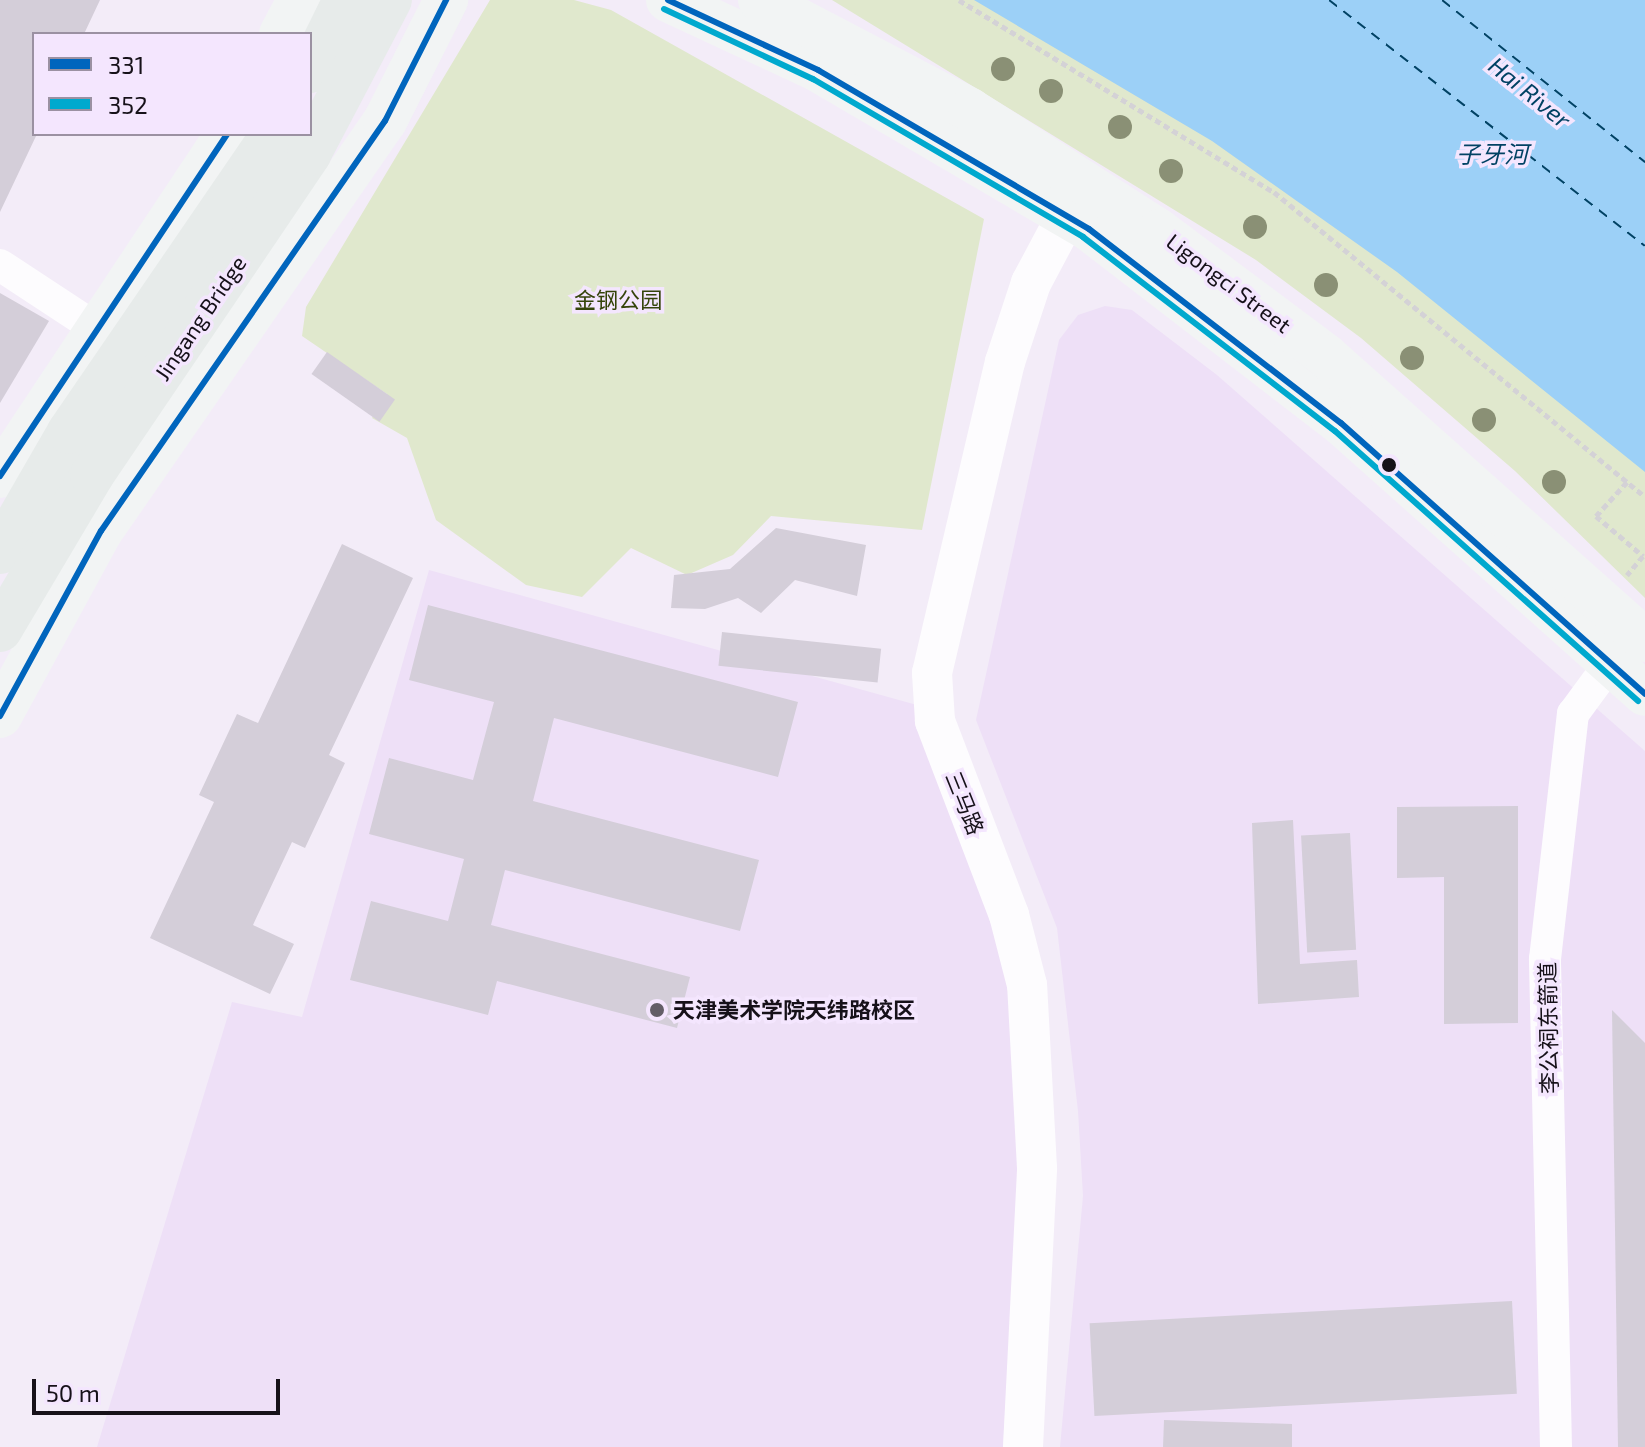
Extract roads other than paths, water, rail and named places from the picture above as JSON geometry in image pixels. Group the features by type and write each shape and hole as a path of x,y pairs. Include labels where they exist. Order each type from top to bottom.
{"main road":[{"path":"282,32 299,0"},
{"path":"312,67 345,0"},
{"name":"Jingang Bridge","path":"0,630 92,475 309,154 390,0"},
{"path":"0,716 101,531 385,121 446,0"},
{"path":"668,0 818,70 1088,205"},
{"path":"760,0 1088,205 1329,413 1630,645 1645,694"},
{"path":"0,477 226,136"},
{"name":"Jingang Bridge","path":"0,552 69,432 272,136"},
{"path":"148,256 158,283 201,315 225,321 257,310"},
{"path":"0,477 21,467 58,476 98,508 101,531"}],"street":[{"name":"三马路","path":"1023,1447 1037,1168 1027,985 1009,915 935,721 932,673 1005,362 1031,283 1088,205"},
{"name":"三马路","path":"1044,1447 1054,1178 1044,999 1021,900 956,750 950,678 1035,336 1088,205"},
{"path":"0,265 99,330"},
{"name":"李公祠东箭道","path":"1556,1447 1545,959 1573,714 1630,645"}],"water":[{"name":"子牙河","path":"974,0 1645,0 1645,472 1397,272 1212,141"}],"place":[{"name":"天津美术学院天纬路校区","path":"657,1010"}],"water label":[{"name":"Hai River","path":"1530,92"}],"park label":[{"name":"金钢公园","path":"618,300"}]}
